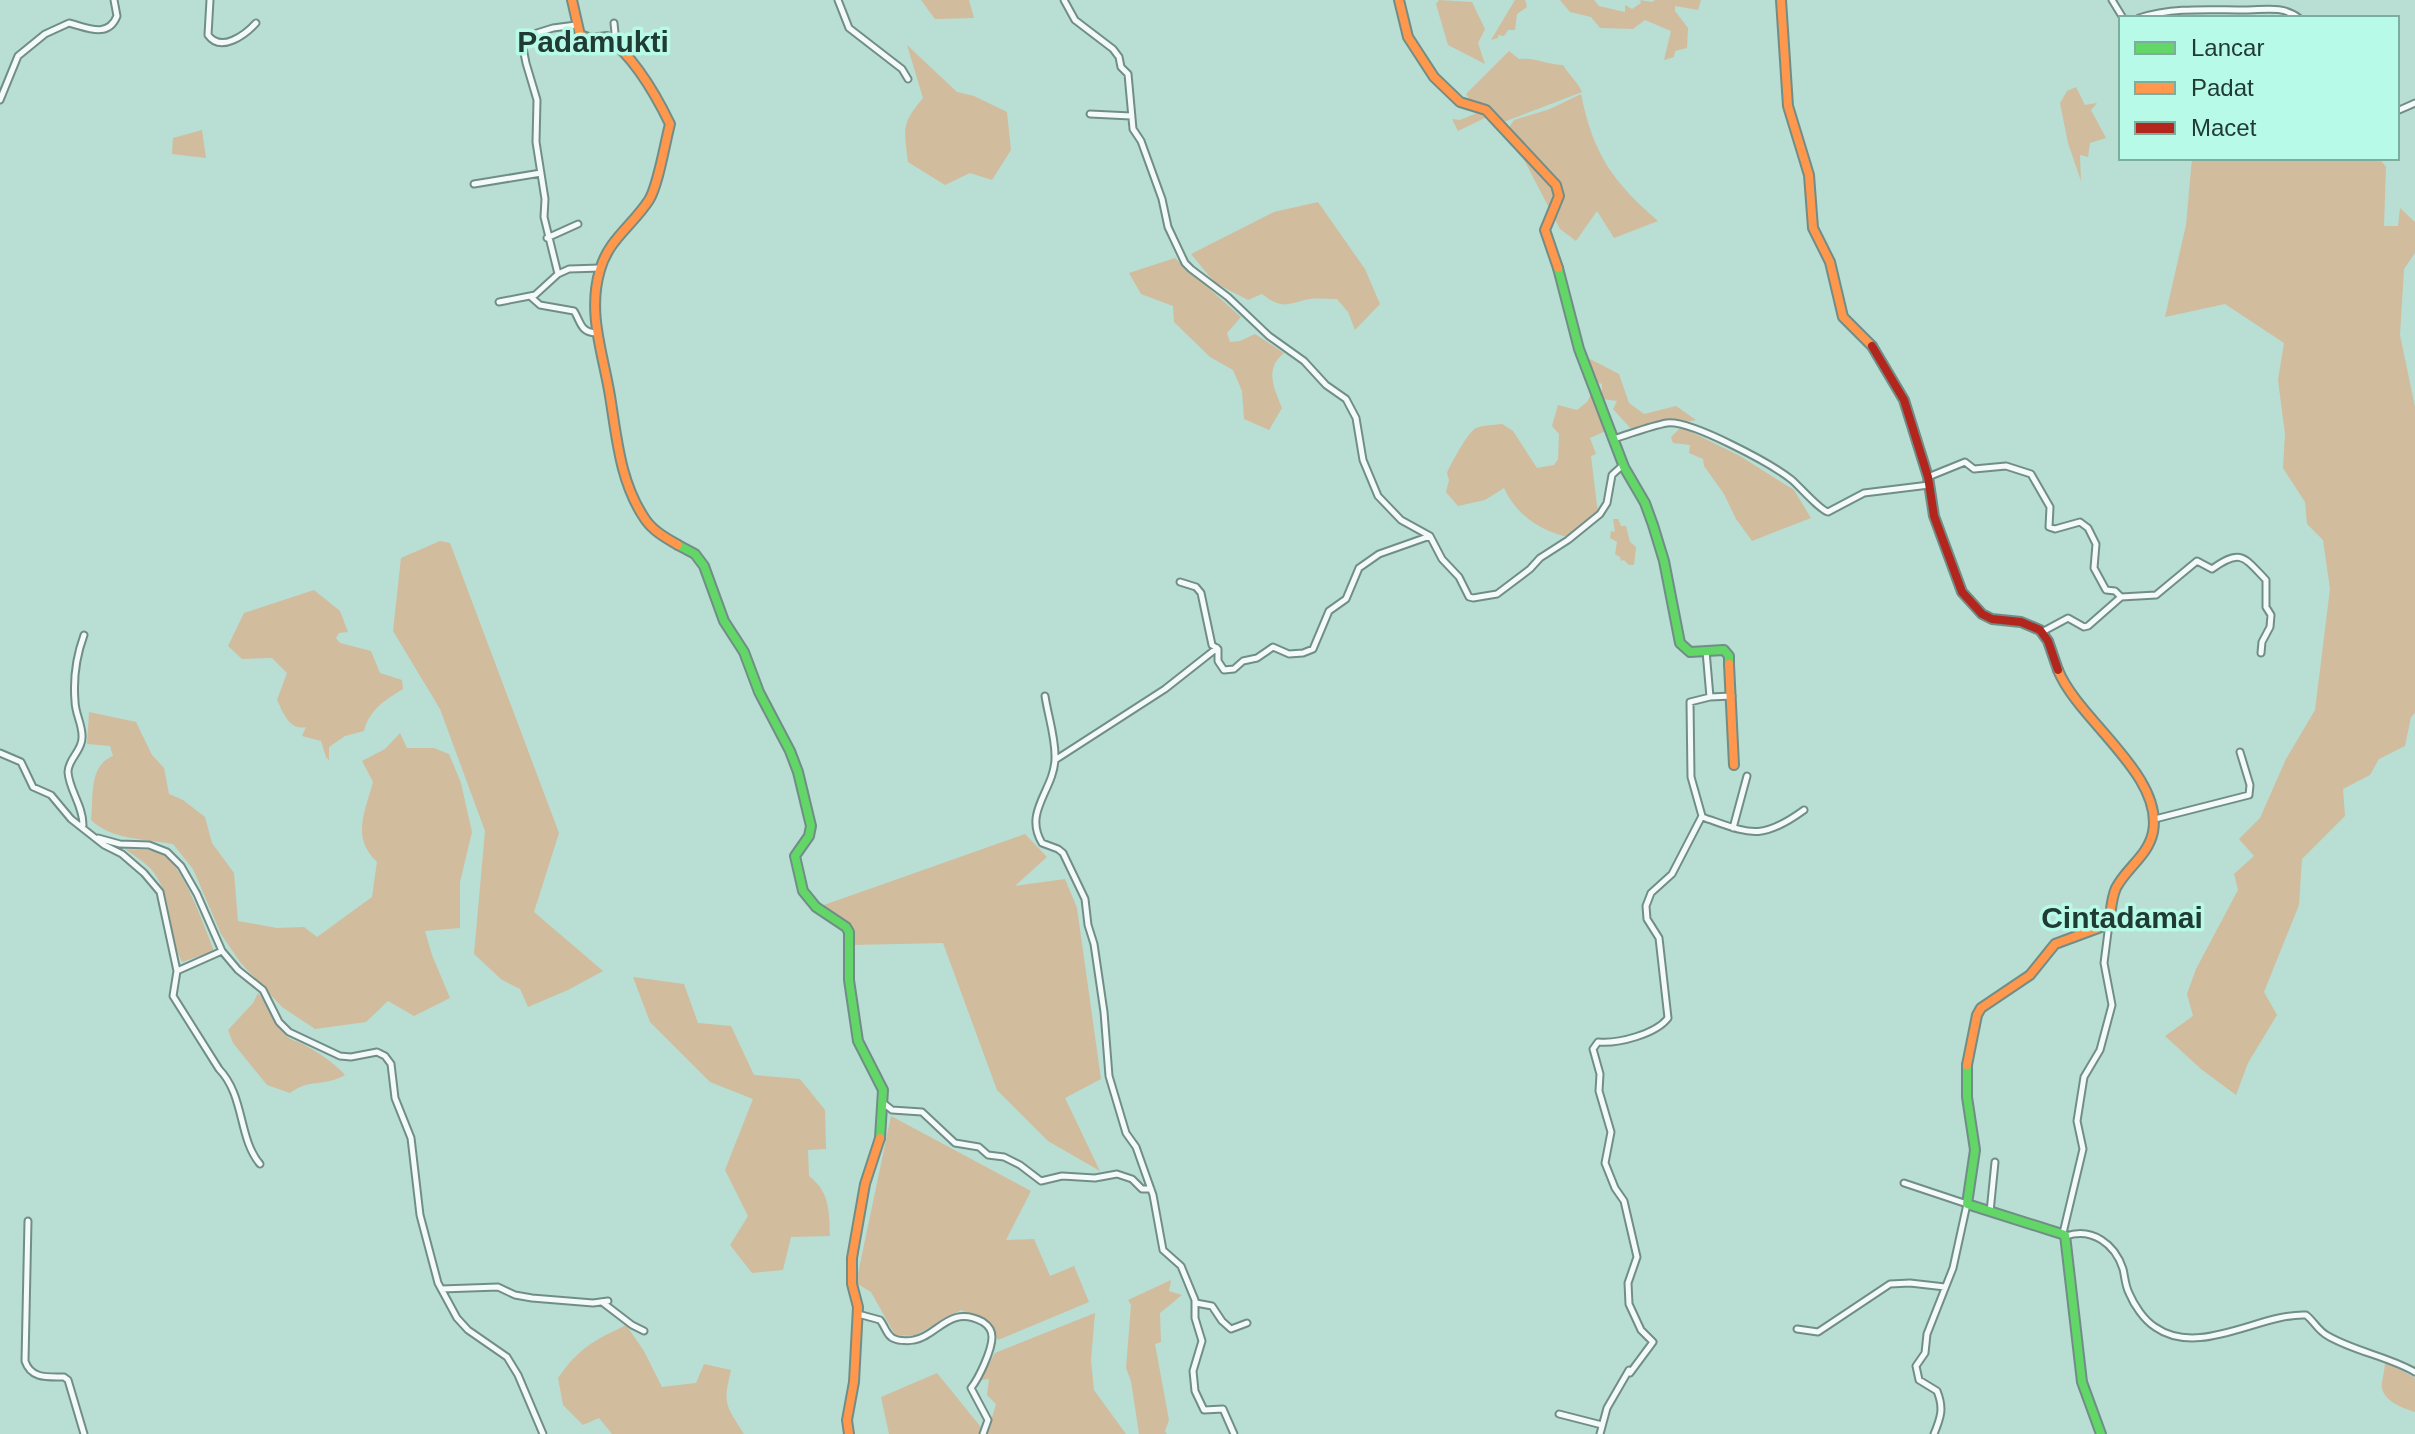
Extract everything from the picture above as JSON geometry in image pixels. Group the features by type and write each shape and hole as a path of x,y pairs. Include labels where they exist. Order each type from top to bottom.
{"street":[{"path":"0,100 21,53 45,34 69,23 95,31 111,25 117,16 114,0"},
{"path":"210,0 208,35 214,42 221,44 232,40 256,23"},
{"path":"572,0 576,25 583,37 607,37 612,40 656,95 670,124 650,199 610,245 600,268 594,320 610,395 618,454 627,483 645,519 699,558 724,621 744,652 759,692 798,772 811,826 809,836 795,856 798,876 815,910 846,927 849,932 849,980 858,1041 881,1085 882,1131 865,1184 852,1258 852,1284 858,1314 854,1382 847,1420 849,1434"},
{"path":"838,0 849,28 902,69 908,79"},
{"path":"1064,0 1075,20 1110,46 1129,78 1133,129 1141,141 1162,199 1166,222 1185,263 1346,399 1356,418 1363,460 1378,496 1401,520 1430,536 1469,597 1494,595 1604,511 1612,475 1623,465"},
{"path":"1399,0 1408,37 1434,77 1460,102 1486,110 1556,185 1559,196 1545,230 1546,237 1579,349 1623,465 1645,503 1653,525 1664,561 1680,643 1690,652 1720,649 1727,652 1733,696 1734,765"},
{"path":"1781,0 1788,106 1809,175 1813,228 1830,262 1843,317 1869,340 1904,400 1929,481 1934,516 1962,592 1976,612 1994,620 2025,623 2042,632 2055,657 2061,679 2142,786 2151,802 2155,819 2152,838 2141,861 2116,889 2104,963 2112,1005 2100,1050 2084,1077 2077,1121 2083,1149 2065,1235 2082,1382 2101,1434"},
{"path":"2150,16 2188,9 2222,8 2279,9 2295,16"},
{"path":"612,40 614,23"},
{"path":"558,274 547,238 536,142 537,100 521,38 576,25"},
{"path":"1090,114 1131,116"},
{"path":"474,184 541,173"},
{"path":"547,238 578,224"},
{"path":"499,302 531,297 558,274 569,269 600,268"},
{"path":"531,297 540,305 574,311 581,327 588,333 596,333"},
{"path":"1613,439 1668,423 1702,429 1787,477 1814,499 1818,508 1828,512 1844,506 1856,496 1875,490 1929,481 1965,462 1971,468 2006,466 2031,474 2050,507 2049,527 2055,529 2080,522 2088,528 2097,548 2096,574 2106,590 2115,591 2121,597"},
{"path":"1217,648 1218,661 1225,671 1234,669 1243,661 1257,658 1273,647 1285,654 1309,651 1316,646 1329,611 1346,599 1359,568 1379,554 1430,536"},
{"path":"2042,632 2068,618 2084,627 2088,626 2121,597 2156,595 2196,561 2212,569 2233,556 2240,557 2266,580 2266,607 2271,615 2261,653"},
{"path":"1180,582 1196,587 1201,593 1212,645 1217,648"},
{"path":"83,826 81,807 68,768 82,741 75,703 77,676 74,665 84,635"},
{"path":"1055,760 1165,689 1217,648"},
{"path":"1706,651 1710,697"},
{"path":"1045,696 1055,760 1034,818 1036,830 1042,843 1063,853 1085,899 1104,1012 1108,1071 1126,1131 1136,1147 1151,1189 1163,1250 1181,1266 1196,1303 1195,1318 1202,1341 1193,1365 1196,1393 1204,1410 1223,1409 1234,1434"},
{"path":"1600,1434 1606,1409 1653,1342 1641,1330 1629,1304 1628,1283 1637,1257 1624,1201 1605,1163 1611,1130 1599,1091 1600,1074 1593,1049 1598,1042 1616,1043 1644,1033 1663,1024 1668,1018 1659,938 1647,919 1646,906 1651,893 1672,874 1702,817 1691,777 1690,702 1733,696"},
{"path":"2155,819 2250,795 2240,752"},
{"path":"0,753 21,762 30,784 51,795 62,811 144,873 160,892 177,971 173,991 175,1002 228,1078 253,1153 260,1164"},
{"path":"1733,828 1747,776"},
{"path":"1702,817 1756,833 1772,829 1804,810"},
{"path":"98,838 120,844 149,845 167,852 181,866 222,951 238,970 263,990 279,1022 289,1032 340,1056 377,1052 388,1060 393,1071 395,1098 411,1138 420,1215 430,1261 441,1289 457,1318 468,1330 509,1360 543,1434"},
{"path":"1934,1434 1942,1406 1937,1391 1919,1380 1916,1369 1926,1350 1927,1334 1953,1268 1967,1204 1975,1150 1967,1097 1967,1062 1977,1015 1981,1008 2030,975 2055,944 2109,924"},
{"path":"177,971 222,951"},
{"path":"882,1102 892,1110 922,1112 953,1142 979,1147 988,1155 1014,1161 1041,1181 1062,1176 1095,1178 1117,1174 1132,1179 1141,1188 1151,1189"},
{"path":"1990,1213 1995,1162"},
{"path":"1904,1183 2065,1235 2092,1235 2107,1242 2122,1266 2128,1292 2134,1302 2156,1328 2169,1334 2206,1337 2306,1315 2327,1336 2415,1370"},
{"path":"28,1221 25,1361 33,1374 68,1380 84,1434"},
{"path":"1797,1329 1812,1333 1821,1331 1890,1284 1945,1287"},
{"path":"441,1289 498,1287 532,1298 605,1301 632,1325 644,1331"},
{"path":"1196,1303 1212,1306 1231,1329 1247,1323"},
{"path":"858,1314 880,1320 890,1337 895,1339 916,1340 944,1322 965,1317 988,1326 992,1334 991,1350 971,1388 988,1420 983,1434"},
{"path":"1559,1414 1602,1425"}],"shaded area":[{"path":"921,0 969,0 974,18 935,19"},
{"path":"1439,0 1472,2 1485,29 1478,43 1485,64 1448,45 1436,4"},
{"path":"1515,0 1525,0 1527,7 1517,14 1515,30 1508,30 1504,36 1498,35 1498,38 1491,40"},
{"path":"1560,0 1594,0 1599,6 1625,12 1625,5 1632,9 1641,3 1640,0 1701,0 1698,10 1675,6 1675,11 1688,28 1687,48 1675,51 1674,57 1664,60 1671,31 1645,20 1633,29 1600,28 1591,17 1570,12"},
{"path":"907,45 957,92 974,96 1007,112 1011,150 992,180 970,173 945,185 908,162 906,127 923,98"},
{"path":"1509,51 1519,59 1563,65 1582,92 1496,125 1489,116 1458,131 1452,119 1460,120 1477,113 1466,94"},
{"path":"2076,87 2085,105 2097,103 2091,110 2106,138 2090,143 2088,157 2080,155 2081,181 2068,143 2060,103 2067,91"},
{"path":"1581,94 1592,134 1607,165 1629,193 1658,221 1614,238 1597,211 1576,241 1560,229 1508,129 1514,120 1550,109"},
{"path":"202,130 206,158 172,154 173,138"},
{"path":"2192,160 2381,160 2386,167 2384,226 2398,226 2400,208 2415,222 2415,253 2404,269 2400,335 2415,407 2415,713 2411,717 2405,746 2379,759 2370,775 2343,789 2345,816 2302,859 2299,905 2264,992 2277,1015 2248,1063 2236,1095 2165,1036 2193,1016 2187,994 2196,969 2238,890 2234,874 2254,856 2239,839 2260,818 2286,759 2315,710 2330,589 2323,540 2307,524 2305,502 2283,468 2285,434 2278,380 2284,343 2225,304 2165,317 2186,225"},
{"path":"1318,202 1365,269 1380,304 1355,330 1348,312 1337,299 1310,299 1281,304 1262,294 1248,300 1215,283 1191,254 1274,212"},
{"path":"1175,258 1241,317 1227,333 1230,342 1255,334 1284,353 1272,372 1282,408 1269,430 1244,419 1242,391 1233,370 1210,357 1174,322 1173,306 1141,294 1129,273"},
{"path":"1590,359 1619,374 1629,403 1644,414 1676,406 1696,420 1632,430 1613,409 1617,401 1602,399 1602,384 1591,380"},
{"path":"1593,391 1608,430 1590,438 1596,454 1591,456 1598,514 1569,537 1531,521 1515,506 1504,488 1485,500 1458,506 1446,492 1447,473 1452,463 1469,436 1479,427 1502,424 1513,431 1537,468 1554,465 1558,459 1559,434 1552,426 1558,405 1577,410 1587,402"},
{"path":"1681,427 1740,456 1794,490 1811,518 1752,541 1704,466 1703,459 1689,453 1690,445 1673,443 1671,437"},
{"path":"1613,519 1626,526 1630,542 1636,547 1634,565 1621,561 1615,554 1617,542 1610,538 1611,531 1615,532"},
{"path":"440,541 450,543 559,833 534,912 603,971 528,1007 520,989 502,980 474,954 485,831 440,709 393,631 401,558"},
{"path":"314,590 340,611 348,632 339,633 336,638 340,643 371,651 380,673 402,680 403,689 374,711 364,731 345,736 329,747 329,760 321,741 302,736 306,727 295,726 287,720 277,700 287,673 272,658 242,659 228,646 244,613"},
{"path":"89,712 136,722 152,755 164,768 169,794 183,800 205,817 212,843 234,873 238,921 277,928 304,927 317,937 372,897 377,862 364,844 362,824 373,782 362,761 385,749 400,733 407,748 434,748 449,754 461,783 472,832 460,882 460,928 425,931 450,998 414,1016 388,1001 366,1022 315,1029 282,1007 240,962 221,934 193,869 173,844 119,835 91,820 96,775 99,767 113,756 110,746 87,744"},
{"path":"1025,834 1047,857 1015,886 1065,879 1077,908 1101,1079 1065,1098 1100,1171 1048,1141 997,1090 943,943 852,945 824,905"},
{"path":"125,849 154,851 171,862 193,899 214,951 182,962 158,878 147,865"},
{"path":"633,977 684,984 698,1023 731,1026 754,1075 800,1079 825,1110 826,1149 808,1150 809,1176 825,1195 830,1236 791,1237 783,1270 752,1273 730,1245 748,1216 725,1170 753,1099 710,1082 650,1022"},
{"path":"258,993 286,1036 320,1054 345,1075 297,1088 290,1093 267,1085 233,1043 228,1030 253,1003"},
{"path":"891,1116 1031,1191 1006,1240 1034,1239 1050,1276 1074,1266 1089,1302 998,1340 991,1324 961,1310 914,1336 895,1335 871,1292 856,1283"},
{"path":"1171,1280 1169,1291 1182,1295 1160,1313 1161,1342 1155,1344 1169,1420 1165,1431 1167,1434 1139,1434 1126,1368 1131,1305 1128,1300"},
{"path":"1095,1313 1091,1360 1094,1390 1126,1434 987,1434 996,1404 987,1395 989,1379 980,1380 995,1353"},
{"path":"626,1325 644,1351 662,1387 696,1383 704,1364 731,1370 727,1404 744,1434 612,1434 599,1418 583,1425 563,1405 558,1378 588,1346"},
{"path":"2385,1361 2415,1378 2415,1412 2398,1405 2384,1393"},
{"path":"937,1373 980,1426 983,1434 889,1434 881,1397"}],"traffic: fast":[{"path":"1558,268 1579,349 1624,467 1645,503 1653,525 1664,561 1680,643 1690,652 1724,650 1729,656 1729,664"},
{"path":"678,545 695,554 704,566 724,621 744,652 759,692 798,772 811,826 809,836 795,856 803,891 816,907 849,932 849,980 858,1041 883,1090 880,1138"},
{"path":"1967,1065 1967,1097 1975,1150 1967,1204 2065,1235 2082,1382 2101,1434"}],"traffic: slow":[{"path":"572,0 580,35 591,39 607,37 617,45 643,77 670,124 652,193 604,259 595,302 618,444 630,490 648,523 678,545"},
{"path":"1399,0 1408,37 1434,77 1460,102 1486,110 1556,185 1559,196 1545,230 1558,268"},
{"path":"1781,0 1788,106 1809,175 1813,228 1830,262 1843,317 1872,346"},
{"path":"1729,664 1734,765"},
{"path":"1967,1065 1981,1008 2030,975 2055,944 2109,924 2116,888 2147,848 2153,832 2153,811 2146,790 2117,748 2068,689 2058,670"},
{"path":"849,1434 847,1420 854,1382 858,1307 852,1284 852,1258 865,1184 880,1138"}],"traffic: jam":[{"path":"1872,346 1904,400 1928,477 1934,516 1962,592 1982,614 1992,619 2021,622 2040,630 2048,641 2058,670"}],"district":[{"name":"Padamukti","path":"593,42"},
{"name":"Cintadamai","path":"2122,918"}]}
